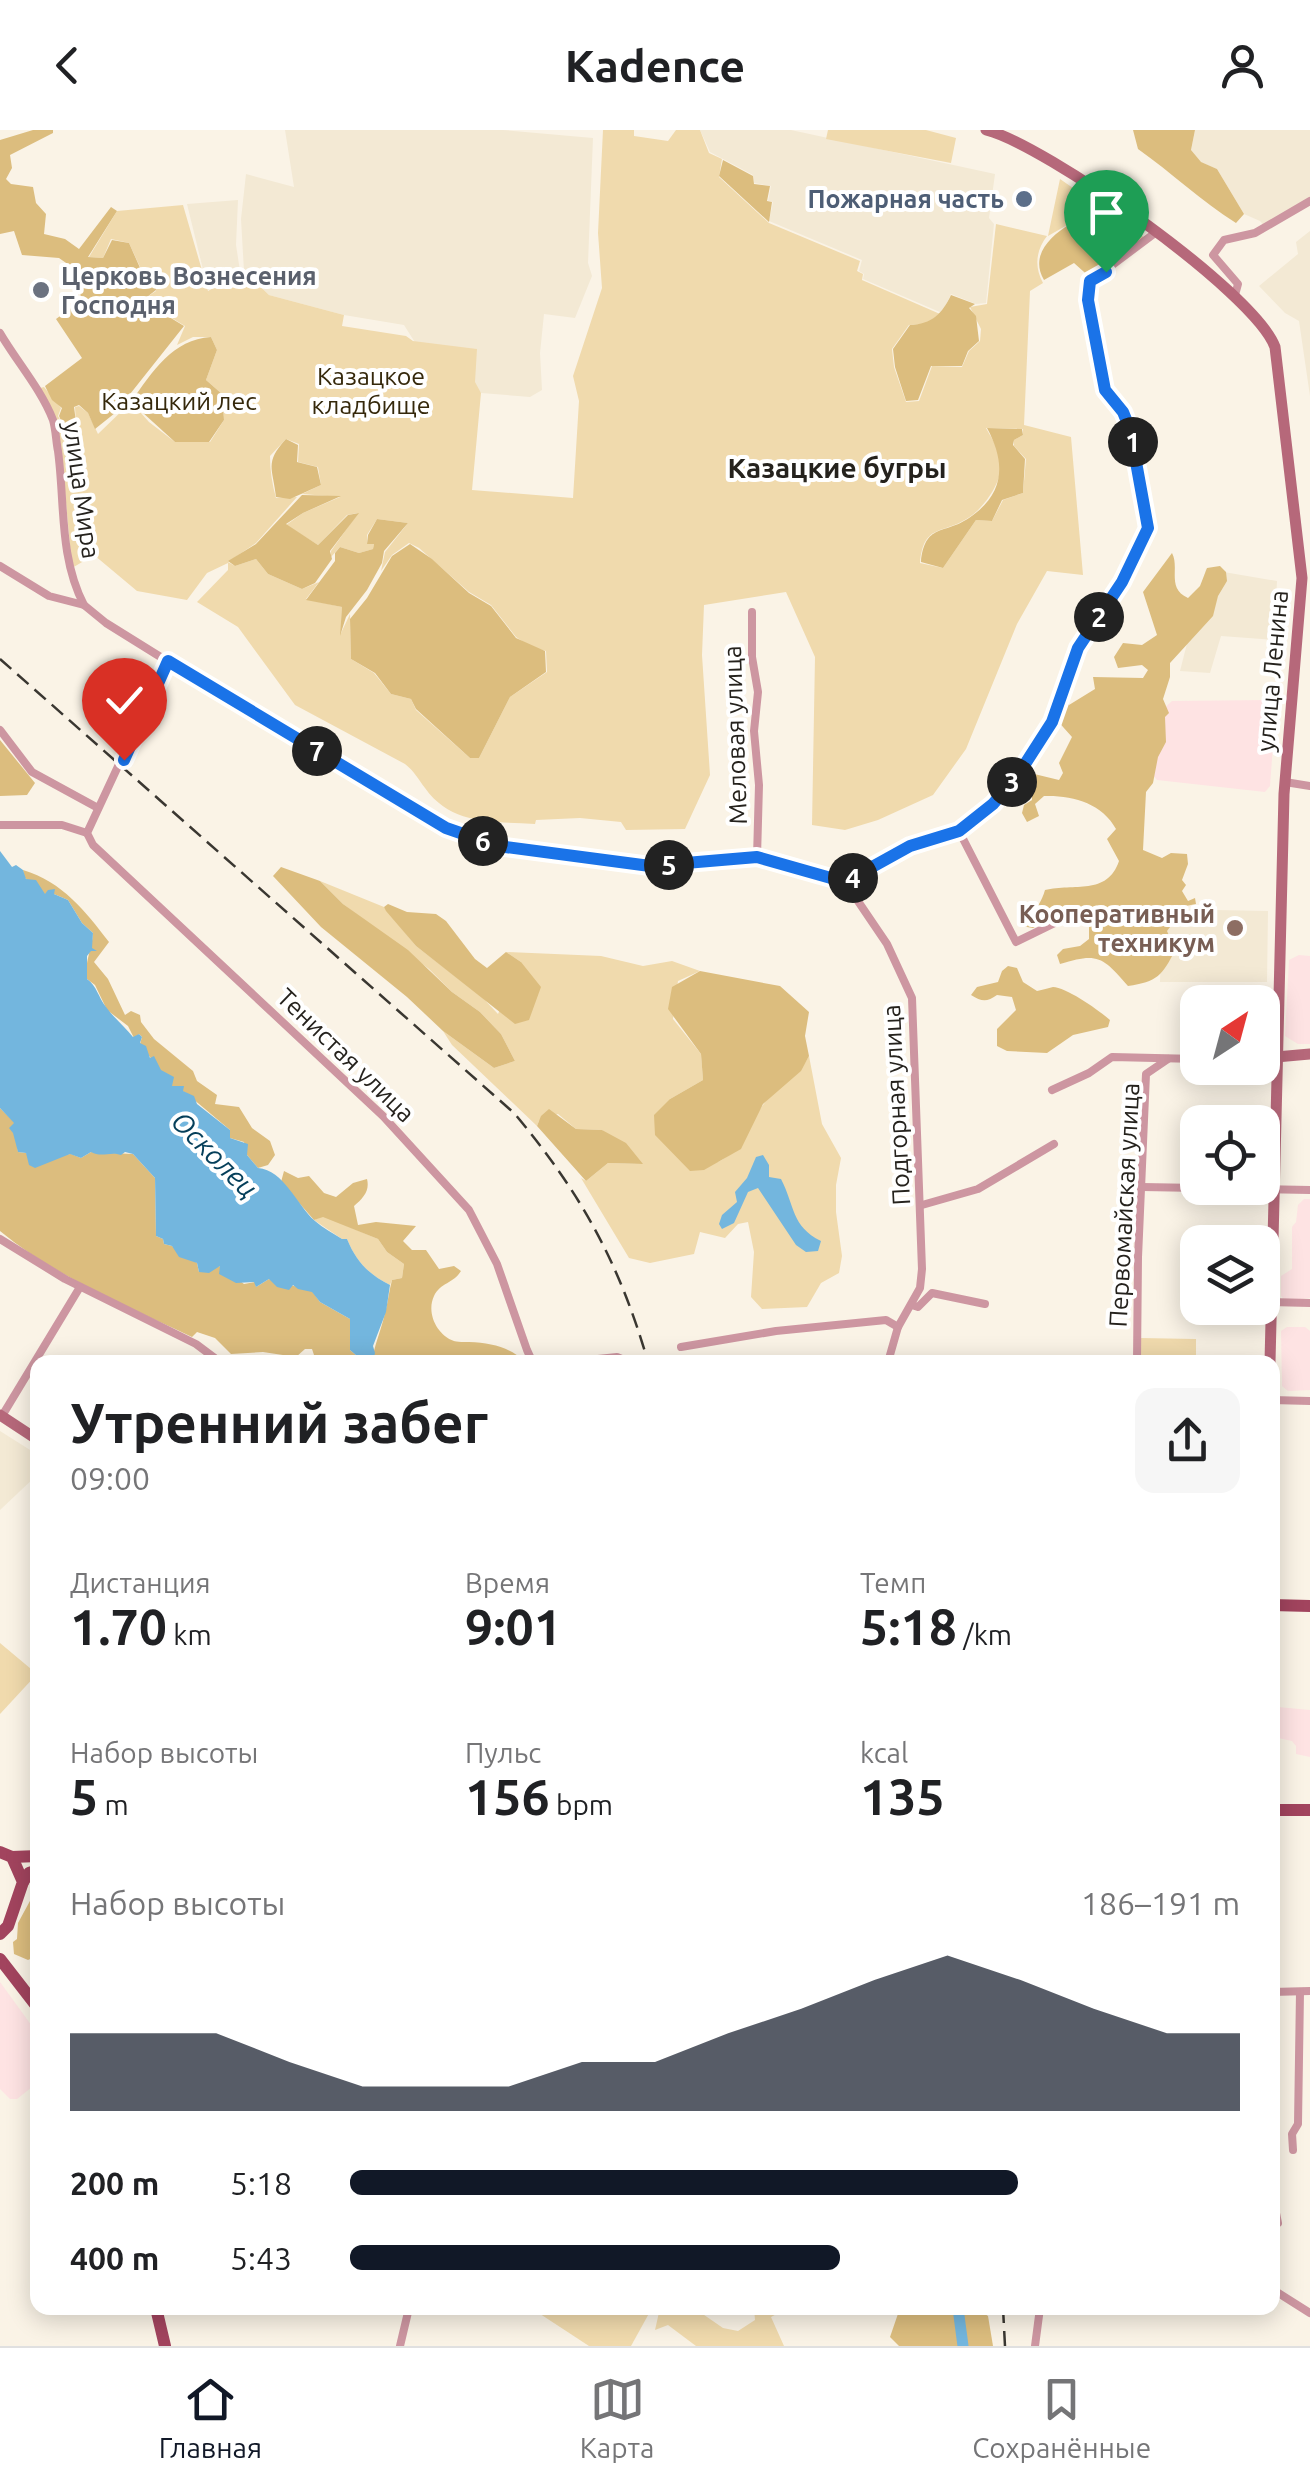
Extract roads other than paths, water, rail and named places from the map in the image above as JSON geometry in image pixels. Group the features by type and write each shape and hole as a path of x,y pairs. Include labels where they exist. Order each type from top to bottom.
{"main road":[{"name":"улица Ленина","path":"989,130 1050,159 1156,233 1235,295 1270,335 1274,347 1306,596 1285,782 1274,985"},
{"path":"1280,1057 1310,1054"},
{"name":"улица Ленина","path":"1270,1325 1270,1355"},
{"path":"1,1415 30,1435"},
{"path":"1280,1605 1310,1606"},
{"path":"1280,1810 1310,1810"},
{"path":"6,1854 23,1882"},
{"path":"0,1934 8,1926 30,1873"},
{"path":"0,1958 30,1997"},
{"path":"158,2315 165,2346"}],"street":[{"path":"1235,295 1238,284 1215,258 1215,248 1224,240 1255,233 1310,201"},
{"path":"0,566 49,596 84,605 106,623 446,828 498,846 650,866 757,857 845,882 910,846 959,831 993,804 1035,754 1052,722 1078,648 1122,582 1148,528 1130,429 1123,412 1105,390 1088,300 1090,281 1156,233"},
{"name":"улица Мира","path":"0,333 54,422 66,551 73,584 84,605"},
{"name":"Меловая улица","path":"752,612 752,657 758,692 754,730 759,785 757,857"},
{"path":"0,825 62,825 87,833 127,761 168,661"},
{"path":"0,730 32,772 98,808"},
{"path":"1285,782 1310,786"},
{"path":"959,831 1016,942 1061,920"},
{"name":"Тенистая улица","path":"87,833 93,846 140,892 383,1116 469,1210 498,1264 529,1355"},
{"name":"Подгорная улица","path":"845,882 888,944 912,998 922,1205 920,1288 898,1328 890,1355"},
{"path":"1052,1090 1089,1074 1112,1058 1180,1058"},
{"name":"Первомайская улица","path":"1137,1355 1146,1074 1168,1058"},
{"path":"922,1205 978,1189 1054,1144"},
{"path":"1142,1187 1180,1188"},
{"path":"1280,1189 1310,1190"},
{"path":"0,1238 80,1287 211,1355"},
{"path":"38,1355 80,1287"},
{"path":"912,1305 918,1306 932,1293 985,1304"},
{"path":"1280,1302 1310,1303"},
{"path":"682,1348 776,1331 886,1320 898,1328"},
{"path":"1,1415 30,1368"},
{"path":"1280,1400 1310,1401"},
{"path":"1280,1992 1305,1991 1298,2124 1292,2134 1292,2150"},
{"path":"1280,2294 1310,2313"},
{"path":"400,2346 407,2315"},
{"path":"1035,2346 1039,2315"}],"water":[{"path":"0,851 12,867 23,870 26,879 36,880 45,894 55,889 54,894 68,900 93,933 92,948 97,951 87,956 87,979 133,1037 142,1037 140,1043 146,1046 150,1058 154,1056 161,1070 174,1077 172,1086 184,1086 183,1091 194,1096 197,1104 230,1130 230,1138 248,1144 247,1155 258,1168 275,1175 315,1221 347,1239 364,1266 390,1285 386,1312 373,1346 374,1355 356,1355 350,1350 350,1319 320,1302 312,1292 293,1285 289,1290 277,1287 269,1279 256,1287 254,1282 236,1283 219,1274 220,1266 209,1273 199,1272 197,1263 179,1257 172,1246 156,1236 155,1178 133,1154 91,1152 81,1158 70,1154 35,1168 29,1165 26,1153 18,1152 9,1128 14,1123 0,1108"},
{"path":"763,1155 769,1165 769,1177 781,1179 799,1222 821,1241 818,1251 806,1252 796,1245 758,1188 748,1192 734,1223 722,1229 719,1224 722,1215 737,1202 735,1192 747,1178 756,1157"}],"waterway":[{"name":"Осколец","path":"367,1349 369,1355"},
{"name":"Осколец","path":"959,2315 963,2346"}],"railway":[{"path":"0,659 514,1113 559,1172 595,1230 611,1260 646,1355"},
{"path":"1003,2315 1005,2346"}],"place":[{"name":"Пожарная часть","path":"1024,199"},
{"name":"Церковь Вознесения Господня","path":"41,290"},
{"name":"Кооперативный техникум","path":"1235,928"}],"district":[{"name":"Казацкие бугры","path":"837,467"}],"park label":[{"name":"Казацкое кладбище","path":"371,390"},
{"name":"Казацкий лес","path":"179,401"}]}
